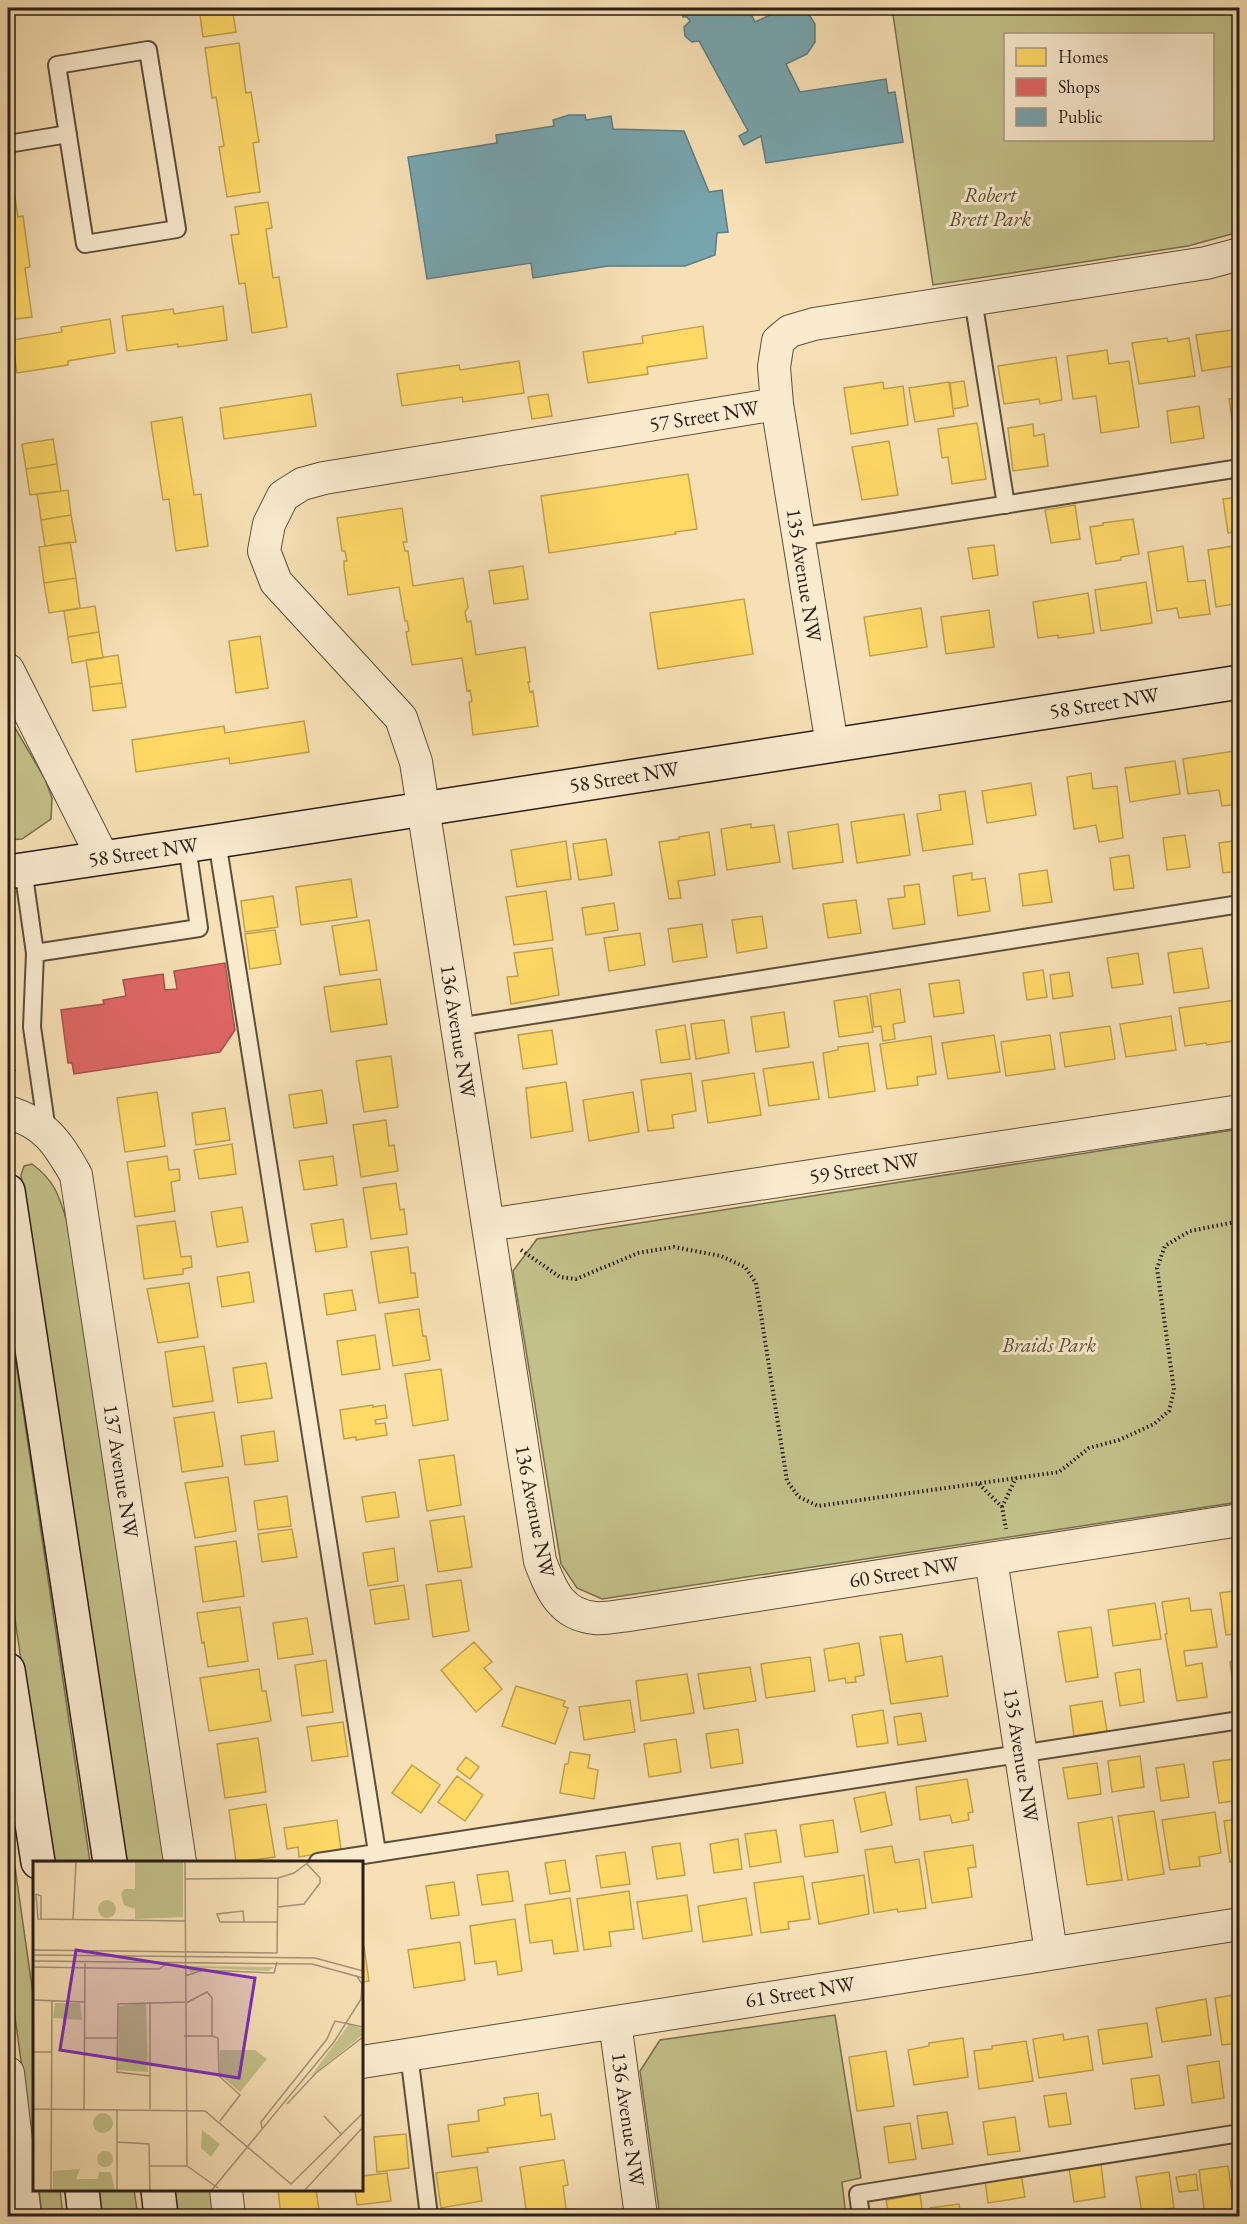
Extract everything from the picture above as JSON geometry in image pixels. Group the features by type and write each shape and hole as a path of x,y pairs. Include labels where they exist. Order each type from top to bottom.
{"street":[{"name":"57 Street NW","path":"283,496 302,484 324,478 777,404 774,367 778,341 790,330 814,324 1206,263 1239,255"},
{"name":"135 Avenue NW","path":"777,404 832,745"},
{"name":"136 Avenue NW","path":"283,496 269,524 264,551 276,582 401,718 416,762 540,1561 551,1589 570,1611"},
{"path":"8,670 103,858"},
{"name":"58 Street NW","path":"15,870 202,844 1239,682"},
{"name":"59 Street NW","path":"488,1225 1239,1111"},
{"name":"137 Avenue NW","path":"8,1112 27,1118 42,1128 61,1150 76,1175 180,1861"},
{"path":"8,1191 111,1861"},
{"name":"60 Street NW","path":"570,1611 596,1618 629,1615 1239,1520"},
{"name":"135 Avenue NW","path":"991,1559 1051,1952"},
{"path":"8,1670 38,1861"},
{"name":"61 Street NW","path":"363,2062 1239,1924"},
{"name":"136 Avenue NW","path":"615,2022 641,2217"},
{"path":"8,2073 12,2147 25,2217"},
{"path":"82,2191 85,2217"},
{"path":"158,2191 161,2217"},
{"path":"226,2191 229,2217"}],"lane":[{"path":"148,50 177,230 85,244 68,134 57,65 148,50"},
{"path":"8,144 68,134"},
{"path":"973,299 1006,505"},
{"path":"798,537 1239,468"},
{"path":"35,954 199,928 202,844"},
{"path":"202,844 377,1852"},
{"path":"15,870 35,954 32,1027 48,1134"},
{"path":"457,1028 1239,904"},
{"path":"329,1861 1239,1720"},
{"path":"409,2054 429,2217"},
{"path":"861,2217 858,2194 1239,2133"}],"path":[{"path":"488,1225 560,1277 576,1279 638,1253 674,1247 720,1256 746,1267 756,1283 787,1481 799,1497 818,1506 1059,1472 1089,1448 1119,1440 1154,1424 1169,1411 1174,1390 1157,1269 1165,1246 1190,1231 1239,1221"},
{"path":"1002,1507 1016,1478"},
{"path":"979,1483 1002,1507 1007,1533 991,1559"}],"green space":[{"name":"Robert Brett Park","path":"892,8 1239,8 1239,232 1188,246 933,285"},
{"path":"8,716 45,779 52,798 51,819 22,839 8,840"},
{"name":"Braids Park","path":"1239,1129 1239,1502 602,1599 577,1588 561,1564 513,1271 537,1239"},
{"path":"32,1164 47,1177 59,1199 68,1225 167,1861 124,1861 21,1175 24,1166"},
{"path":"8,1309 90,1861 51,1861 8,1572"},
{"path":"8,1818 33,1994 33,2147 8,1967"},
{"path":"835,2015 861,2178 842,2182 846,2216 660,2216 640,2071 660,2040"},
{"path":"39,2191 60,2191 63,2216 42,2216"},
{"path":"97,2191 134,2191 138,2216 100,2216"},
{"path":"172,2191 214,2191 217,2216 176,2216"}],"building: Homes":[{"path":"199,8 232,8 236,32 203,37"},
{"path":"239,43 246,93 251,92 259,142 253,143 260,192 227,197 219,147 224,146 216,97 212,98 205,48"},
{"path":"8,166 10,166 18,217 23,216 30,267 25,268 32,317 8,320"},
{"path":"268,202 272,228 266,229 273,278 279,277 287,327 252,333 245,283 239,284 231,235 239,234 235,207"},
{"path":"223,306 227,340 127,351 122,316 173,309 174,314"},
{"path":"110,319 115,353 68,361 68,365 17,373 12,340 62,332 61,327"},
{"path":"703,326 707,358 647,367 648,374 588,383 583,352 643,343 642,336"},
{"path":"1240,329 1240,365 1202,371 1196,335"},
{"path":"1167,338 1168,342 1189,338 1195,376 1139,384 1132,343"},
{"path":"1107,350 1109,364 1129,361 1139,427 1101,433 1096,396 1073,399 1067,356"},
{"path":"1056,357 1062,400 1040,404 1039,399 1004,404 998,366"},
{"path":"519,361 524,393 463,402 462,397 402,406 397,374 459,365 460,370"},
{"path":"964,381 968,406 953,409 950,383"},
{"path":"883,382 884,389 903,386 908,425 851,434 844,388"},
{"path":"949,382 954,416 915,422 909,388"},
{"path":"311,394 316,426 224,439 220,408"},
{"path":"548,394 552,416 532,419 528,397"},
{"path":"1240,398 1240,431 1234,432 1229,399"},
{"path":"1199,406 1204,438 1171,443 1167,411"},
{"path":"182,417 194,495 201,494 208,546 176,551 169,499 163,500 151,422"},
{"path":"977,423 986,479 952,484 948,457 942,458 938,429"},
{"path":"1033,424 1034,436 1044,434 1048,466 1013,471 1008,428"},
{"path":"53,439 57,464 26,469 22,444"},
{"path":"889,441 898,495 862,500 852,447"},
{"path":"57,464 61,491 30,495 26,469"},
{"path":"688,474 697,529 549,553 541,496"},
{"path":"68,490 71,515 41,520 37,494"},
{"path":"1240,497 1240,531 1228,533 1223,499"},
{"path":"1075,505 1080,539 1051,543 1045,510"},
{"path":"402,508 407,542 403,542 405,551 408,551 413,586 463,578 468,607 465,612 467,622 471,621 476,655 525,647 530,682 528,682 530,692 533,691 538,726 473,735 469,702 472,701 470,690 467,691 462,658 412,665 406,632 409,631 399,587 348,595 344,567 344,561 347,561 345,551 342,551 337,518"},
{"path":"71,515 76,542 45,546 41,520"},
{"path":"1133,519 1139,554 1096,564 1090,527"},
{"path":"70,542 76,578 44,583 39,547"},
{"path":"994,545 998,575 973,579 968,548"},
{"path":"1240,545 1240,603 1216,607 1208,550"},
{"path":"1183,546 1188,582 1205,580 1210,614 1179,618 1177,608 1157,611 1148,552"},
{"path":"523,566 528,599 494,604 489,571"},
{"path":"76,578 80,608 49,613 44,583"},
{"path":"1146,582 1152,623 1101,631 1095,590"},
{"path":"1088,593 1094,633 1038,638 1033,602"},
{"path":"744,599 753,654 658,669 650,613"},
{"path":"95,606 99,632 68,637 64,611"},
{"path":"921,608 927,647 870,656 864,617"},
{"path":"989,610 994,647 946,654 941,617"},
{"path":"99,632 103,658 72,663 68,637"},
{"path":"260,636 268,688 236,693 229,641"},
{"path":"118,655 122,683 90,687 86,660"},
{"path":"122,683 126,707 93,711 90,687"},
{"path":"304,721 309,752 230,764 229,758 136,772 132,740 224,726 225,733"},
{"path":"1234,751 1240,804 1222,806 1219,790 1188,794 1183,759"},
{"path":"1175,761 1180,794 1130,802 1125,768"},
{"path":"1091,773 1093,789 1117,786 1123,838 1099,842 1096,825 1074,829 1067,777"},
{"path":"1031,783 1036,815 987,823 982,791"},
{"path":"965,791 973,844 923,851 917,814 941,810 939,795"},
{"path":"904,814 910,855 857,863 851,822"},
{"path":"751,824 751,828 774,825 780,862 727,870 721,829"},
{"path":"838,824 843,862 793,869 788,832"},
{"path":"709,832 715,875 678,881 681,898 669,899 659,842"},
{"path":"1185,835 1190,867 1167,870 1163,838"},
{"path":"606,839 612,875 579,880 573,844"},
{"path":"1240,840 1240,871 1223,873 1219,843"},
{"path":"566,841 571,879 517,887 511,850"},
{"path":"1129,855 1134,888 1114,890 1110,858"},
{"path":"1047,870 1052,902 1023,906 1019,874"},
{"path":"972,873 972,880 985,878 990,911 958,916 953,876"},
{"path":"351,879 357,917 301,925 296,887"},
{"path":"919,884 925,924 893,929 888,899 905,897 904,886"},
{"path":"546,891 553,940 514,945 506,897"},
{"path":"273,896 278,927 245,932 241,901"},
{"path":"856,900 861,933 828,938 823,904"},
{"path":"614,903 618,930 586,935 582,908"},
{"path":"762,916 767,948 737,953 732,920"},
{"path":"369,920 377,970 340,975 332,926"},
{"path":"702,924 707,957 673,962 668,929"},
{"path":"275,930 281,964 250,969 245,934"},
{"path":"640,933 645,965 609,971 604,938"},
{"path":"552,948 559,995 511,1004 507,977 518,976 514,953"},
{"path":"1202,948 1209,988 1174,993 1168,953"},
{"path":"1138,953 1143,984 1112,988 1107,958"},
{"path":"1043,970 1047,997 1027,1000 1023,973"},
{"path":"1069,972 1073,996 1053,999 1050,975"},
{"path":"380,979 387,1024 331,1032 324,987"},
{"path":"959,980 964,1013 934,1017 929,984"},
{"path":"900,989 905,1022 893,1024 895,1039 883,1041 881,1026 874,1027 870,994"},
{"path":"867,996 873,1032 839,1037 834,1001"},
{"path":"1236,1000 1240,1040 1185,1046 1179,1008"},
{"path":"784,1012 789,1047 756,1052 751,1017"},
{"path":"1171,1016 1176,1050 1126,1057 1120,1024"},
{"path":"724,1020 729,1053 696,1059 691,1024"},
{"path":"685,1025 690,1059 661,1063 656,1030"},
{"path":"1110,1026 1115,1059 1065,1067 1060,1033"},
{"path":"552,1030 557,1064 523,1069 518,1035"},
{"path":"994,1035 1000,1072 948,1079 942,1043"},
{"path":"1050,1035 1055,1069 1006,1076 1001,1042"},
{"path":"931,1036 936,1074 917,1077 918,1085 887,1089 880,1044"},
{"path":"868,1043 875,1091 829,1098 823,1053 838,1050 838,1047"},
{"path":"391,1056 398,1107 364,1112 356,1061"},
{"path":"813,1062 819,1099 769,1106 763,1069"},
{"path":"691,1073 696,1111 672,1115 674,1128 648,1131 641,1080"},
{"path":"754,1073 761,1115 708,1123 702,1081"},
{"path":"566,1082 573,1131 531,1138 526,1088"},
{"path":"322,1090 327,1123 294,1128 289,1095"},
{"path":"157,1092 165,1146 125,1152 117,1098"},
{"path":"633,1092 639,1132 589,1141 583,1100"},
{"path":"225,1108 230,1140 196,1145 192,1113"},
{"path":"386,1120 389,1146 394,1145 398,1171 361,1177 353,1125"},
{"path":"232,1144 236,1174 199,1179 194,1150"},
{"path":"167,1156 169,1170 179,1169 180,1180 171,1182 175,1211 135,1217 127,1162"},
{"path":"333,1156 337,1185 304,1190 299,1161"},
{"path":"396,1183 400,1210 404,1209 407,1234 371,1239 363,1188"},
{"path":"242,1207 248,1242 217,1247 211,1212"},
{"path":"343,1219 347,1247 316,1252 311,1224"},
{"path":"175,1221 181,1257 191,1256 192,1267 183,1269 183,1274 144,1279 137,1226"},
{"path":"408,1247 411,1273 415,1273 418,1297 379,1303 371,1252"},
{"path":"249,1272 254,1302 222,1307 217,1277"},
{"path":"189,1283 198,1337 158,1343 147,1289"},
{"path":"352,1290 356,1310 327,1315 324,1294"},
{"path":"419,1309 430,1360 393,1366 385,1314"},
{"path":"375,1335 380,1369 342,1375 337,1341"},
{"path":"204,1346 213,1401 173,1407 165,1352"},
{"path":"266,1363 272,1398 238,1403 233,1368"},
{"path":"441,1369 448,1420 413,1426 405,1374"},
{"path":"373,1405 373,1407 385,1405 387,1418 375,1420 376,1424 385,1423 387,1435 356,1440 356,1437 344,1439 340,1410"},
{"path":"214,1412 223,1466 182,1472 174,1418"},
{"path":"274,1431 278,1461 245,1465 241,1436"},
{"path":"454,1455 461,1505 427,1511 419,1460"},
{"path":"228,1477 236,1531 195,1538 185,1483"},
{"path":"395,1492 399,1517 366,1522 362,1497"},
{"path":"287,1496 291,1526 258,1530 254,1501"},
{"path":"464,1516 472,1567 438,1572 430,1521"},
{"path":"292,1529 297,1557 262,1562 258,1534"},
{"path":"236,1541 244,1596 203,1602 195,1547"},
{"path":"394,1548 398,1581 368,1586 363,1553"},
{"path":"461,1580 469,1631 433,1637 426,1585"},
{"path":"404,1585 409,1619 375,1624 370,1590"},
{"path":"1240,1590 1240,1633 1226,1635 1220,1593"},
{"path":"1189,1598 1191,1611 1211,1609 1217,1647 1184,1651 1186,1666 1202,1663 1207,1697 1177,1701 1165,1634 1167,1634 1162,1602"},
{"path":"1155,1603 1161,1639 1113,1646 1108,1610"},
{"path":"240,1607 248,1661 208,1667 197,1613"},
{"path":"307,1618 313,1654 278,1659 273,1623"},
{"path":"1091,1627 1098,1677 1066,1682 1058,1632"},
{"path":"902,1634 906,1662 942,1656 948,1696 891,1704 880,1637"},
{"path":"474,1642 492,1662 484,1668 502,1689 476,1712 441,1670"},
{"path":"859,1643 864,1675 855,1677 856,1682 846,1683 845,1678 829,1681 824,1649"},
{"path":"810,1657 815,1691 766,1698 761,1664"},
{"path":"326,1660 333,1712 302,1716 295,1665"},
{"path":"1240,1660 1240,1690 1234,1690 1230,1662"},
{"path":"750,1667 756,1701 704,1709 698,1674"},
{"path":"259,1669 262,1691 266,1691 271,1721 209,1731 200,1678"},
{"path":"1140,1669 1144,1702 1120,1706 1115,1673"},
{"path":"687,1674 694,1713 641,1721 636,1681"},
{"path":"516,1686 565,1701 563,1706 568,1708 555,1744 502,1726"},
{"path":"630,1700 635,1732 584,1740 579,1707"},
{"path":"1102,1701 1107,1731 1074,1736 1070,1706"},
{"path":"883,1710 888,1743 857,1747 852,1715"},
{"path":"921,1713 926,1741 898,1745 894,1717"},
{"path":"343,1722 348,1756 312,1761 307,1727"},
{"path":"738,1729 743,1763 711,1768 706,1734"},
{"path":"258,1738 266,1792 225,1798 217,1744"},
{"path":"676,1739 681,1772 649,1777 644,1744"},
{"path":"570,1752 590,1755 588,1768 598,1770 594,1799 560,1793 565,1764 568,1764"},
{"path":"1140,1756 1144,1787 1112,1792 1108,1761"},
{"path":"466,1757 479,1767 470,1779 457,1769"},
{"path":"1240,1758 1240,1800 1219,1803 1213,1762"},
{"path":"1097,1763 1101,1794 1068,1799 1063,1768"},
{"path":"1184,1764 1189,1797 1161,1801 1156,1768"},
{"path":"412,1765 440,1785 421,1813 392,1793"},
{"path":"457,1776 483,1795 465,1821 438,1802"},
{"path":"967,1779 973,1812 968,1813 969,1820 952,1823 950,1815 920,1820 916,1787"},
{"path":"885,1792 892,1825 861,1832 854,1798"},
{"path":"266,1804 275,1857 236,1861 229,1810"},
{"path":"1154,1811 1164,1874 1128,1880 1118,1816"},
{"path":"1215,1812 1221,1853 1199,1857 1200,1866 1170,1870 1162,1820"},
{"path":"1112,1817 1122,1880 1087,1885 1078,1823"},
{"path":"1240,1819 1240,1860 1230,1862 1224,1821"},
{"path":"337,1820 341,1850 299,1857 298,1847 287,1849 284,1828"},
{"path":"833,1820 838,1852 805,1857 800,1825"},
{"path":"776,1830 781,1862 750,1867 745,1834"},
{"path":"738,1839 742,1869 714,1873 710,1844"},
{"path":"680,1843 685,1875 657,1879 652,1847"},
{"path":"973,1845 976,1867 968,1868 972,1897 932,1903 924,1852"},
{"path":"892,1846 895,1863 919,1859 926,1908 874,1913 865,1850"},
{"path":"625,1852 630,1884 601,1888 596,1856"},
{"path":"565,1860 570,1891 550,1894 545,1863"},
{"path":"508,1871 513,1901 482,1905 477,1875"},
{"path":"864,1875 869,1914 819,1924 812,1883"},
{"path":"803,1876 810,1919 788,1922 789,1929 761,1933 754,1883"},
{"path":"454,1882 459,1915 431,1919 426,1886"},
{"path":"629,1891 634,1929 609,1932 611,1946 584,1950 577,1899"},
{"path":"687,1895 692,1931 643,1939 637,1902"},
{"path":"570,1898 578,1951 554,1954 552,1940 530,1943 525,1905"},
{"path":"746,1898 752,1935 703,1942 698,1906"},
{"path":"515,1919 522,1971 498,1975 496,1961 475,1964 470,1926"},
{"path":"460,1942 465,1980 414,1988 408,1950"},
{"path":"363,1947 364,1947 369,1981 363,1982"},
{"path":"1240,1994 1240,2043 1222,2045 1215,1998"},
{"path":"1206,1999 1211,2035 1162,2042 1156,2008"},
{"path":"1147,2023 1152,2057 1103,2064 1098,2030"},
{"path":"1063,2034 1064,2040 1088,2036 1093,2070 1039,2078 1033,2039"},
{"path":"963,2038 968,2077 914,2085 908,2050 929,2046 929,2043"},
{"path":"1026,2041 1033,2081 979,2089 974,2051"},
{"path":"886,2051 894,2106 857,2111 849,2057"},
{"path":"1219,2061 1224,2098 1192,2103 1187,2066"},
{"path":"1159,2075 1164,2105 1135,2109 1131,2079"},
{"path":"538,2093 541,2116 551,2114 555,2139 487,2148 488,2152 452,2157 448,2125 479,2121 478,2110 505,2105 504,2098"},
{"path":"1066,2093 1071,2124 1049,2127 1044,2096"},
{"path":"947,2112 953,2144 922,2149 917,2116"},
{"path":"1015,2117 1020,2151 988,2155 983,2122"},
{"path":"910,2123 916,2159 889,2163 884,2127"},
{"path":"406,2134 409,2168 377,2172 374,2137"},
{"path":"564,2160 568,2185 563,2186 567,2215 527,2216 520,2167"},
{"path":"1101,2164 1105,2197 1074,2202 1069,2168"},
{"path":"1228,2166 1233,2199 1240,2198 1240,2216 1205,2216 1199,2170"},
{"path":"477,2167 482,2201 441,2208 436,2173"},
{"path":"1169,2172 1174,2208 1142,2213 1136,2177"},
{"path":"387,2173 391,2201 357,2205 355,2191 363,2191 363,2176"},
{"path":"1021,2174 1025,2197 988,2203 985,2180"},
{"path":"1196,2174 1198,2190 1179,2192 1176,2177"},
{"path":"278,2191 316,2191 320,2216 281,2216"},
{"path":"920,2194 923,2216 889,2216 886,2200"},
{"path":"959,2204 961,2216 932,2216 930,2208"}],"building: Shops":[{"path":"225,963 235,1030 220,1052 74,1074 72,1063 68,1063 61,1010 104,1004 103,1000 126,996 123,980 163,974 165,990 177,989 174,971"}],"building: Public":[{"path":"680,8 748,8 755,22 785,8 802,10 815,24 815,42 807,54 786,64 800,92 886,79 888,93 895,92 903,142 766,163 761,136 744,145 739,136 748,131 699,41 692,42 685,36 684,27 690,21 687,17 683,17"},
{"path":"569,115 585,115 586,120 611,116 613,129 684,131 709,192 722,190 728,232 717,233 715,255 685,266 608,266 533,278 531,263 427,279 408,157 497,143 496,135 554,126 553,120"}]}
